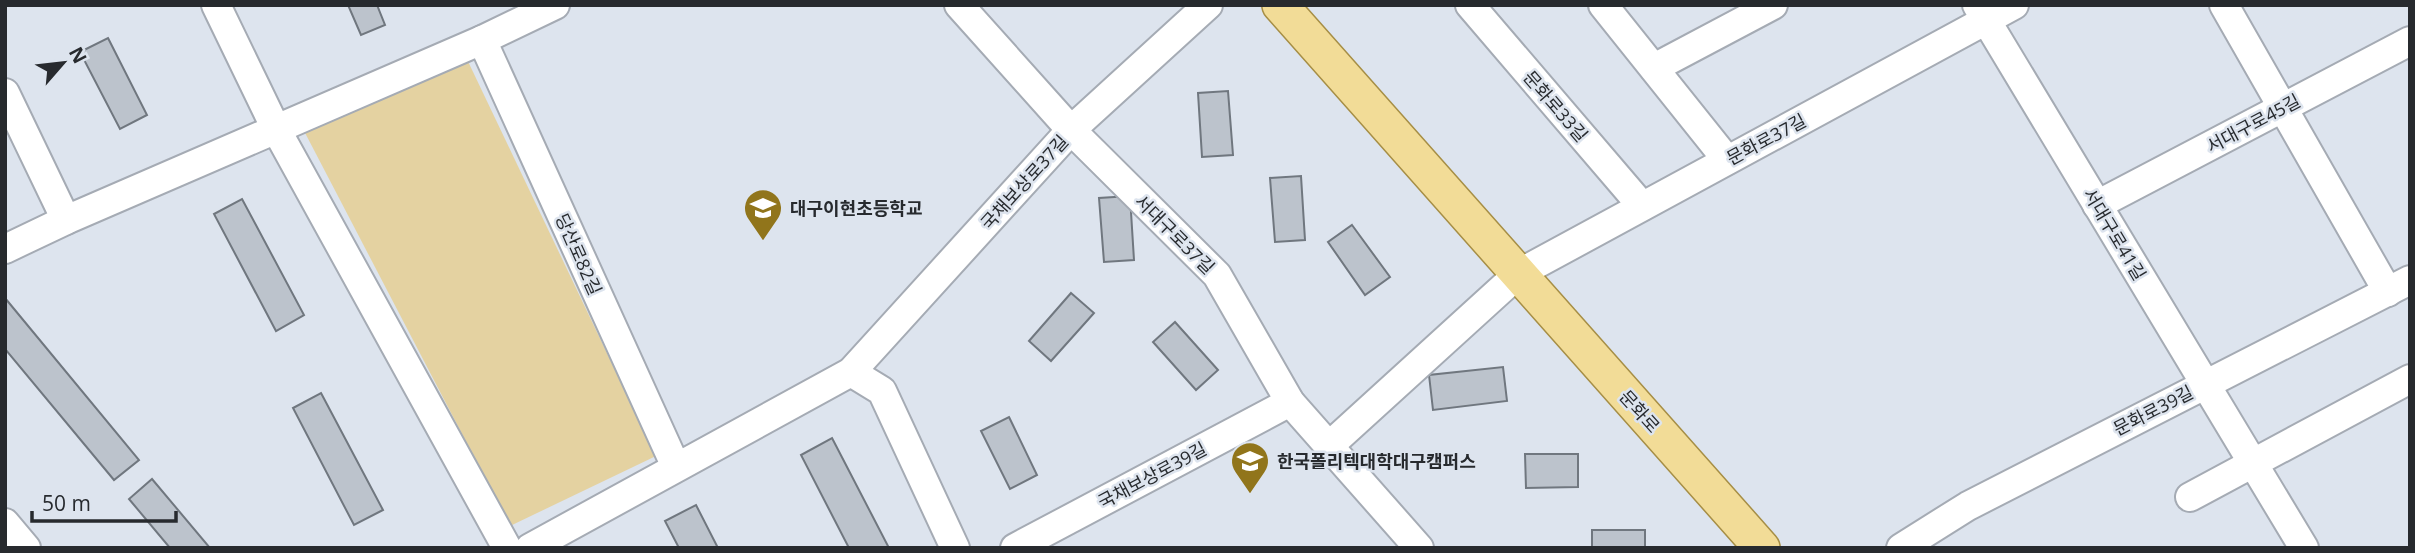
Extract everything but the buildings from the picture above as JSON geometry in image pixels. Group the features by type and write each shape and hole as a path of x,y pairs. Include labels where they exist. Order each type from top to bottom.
{"main road":[{"name":"문화로","path":"1280,5 1762,548"}],"street":[{"path":"216,5 276,129 507,548"},
{"path":"5,249 482,40 555,5"},
{"name":"서대구로37길","path":"959,5 1071,130 1217,275 1290,401 1419,548"},
{"name":"국채보상로37길","path":"530,548 851,372 1071,130 1208,5"},
{"name":"문화로33길","path":"1470,5 1642,206"},
{"path":"1603,5 1727,160"},
{"path":"1654,68 1773,5"},
{"name":"문화로37길","path":"1518,274 1727,160 1981,13 2014,5"},
{"path":"2224,5 2282,108 2399,286"},
{"name":"서대구로41길","path":"1981,13 2304,548"},
{"name":"당산로82길","path":"482,40 676,467"},
{"name":"서대구로45길","path":"2097,205 2410,41"},
{"path":"5,93 66,220"},
{"path":"1329,446 1518,274"},
{"name":"문화로39길","path":"1901,548 1968,506 2399,286"},
{"path":"851,372 881,391 955,548"},
{"path":"2190,497 2410,379"},
{"name":"국채보상로39길","path":"1015,548 1290,401"},
{"path":"5,523 26,548"}],"shaded area":[{"path":"464,53 656,456 510,526 303,129"}],"place":[{"name":"대구이현초등학교","path":"763,242"},
{"name":"한국폴리텍대학대구캠퍼스","path":"1250,495"}]}
